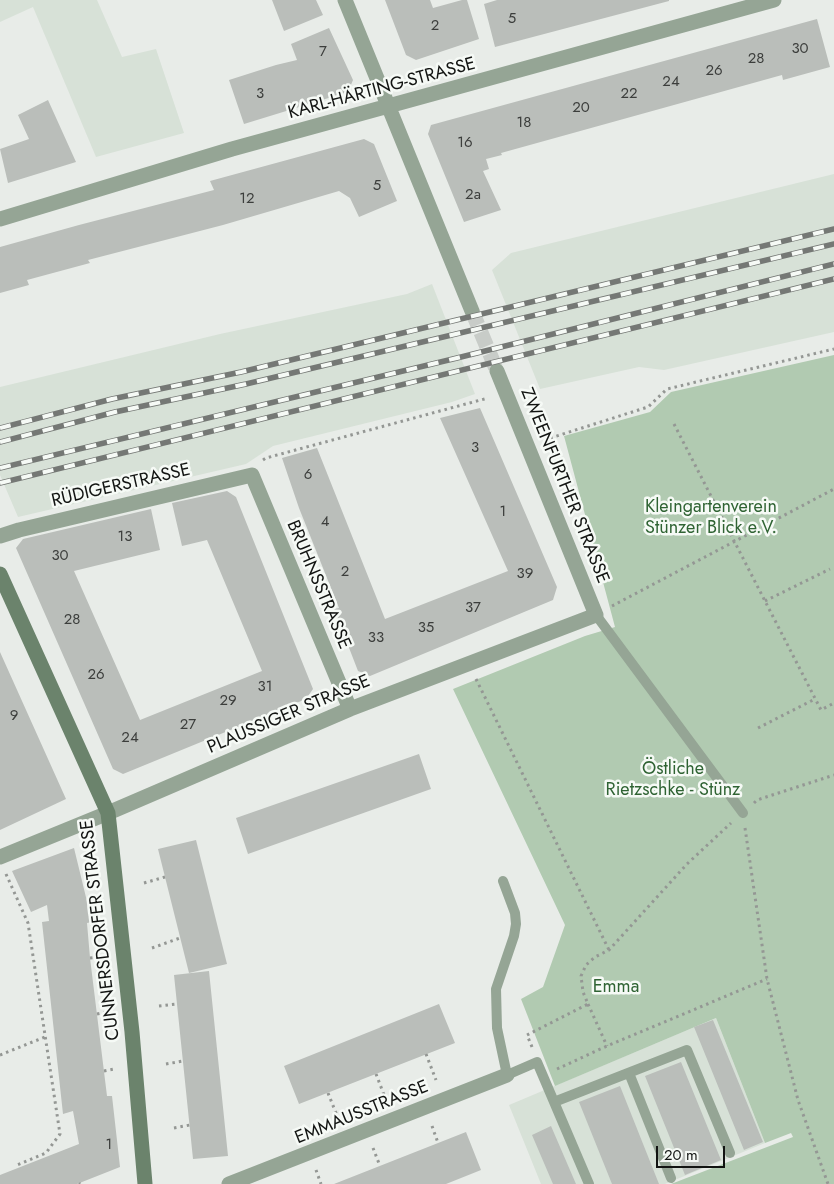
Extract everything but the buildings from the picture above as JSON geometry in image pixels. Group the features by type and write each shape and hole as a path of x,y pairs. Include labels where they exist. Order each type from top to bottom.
{"street":[{"path":"345,0 472,311"},
{"name":"KARL-HÄRTING-STRASSE","path":"0,219 232,150 774,0"},
{"name":"ZWEENFURTHER STRASSE","path":"497,371 596,616"},
{"name":"RÜDIGERSTRASSE","path":"0,536 26,528 252,475"},
{"name":"BRUHNSSTRASSE","path":"252,475 350,709"},
{"name":"CUNNERSDORFER STRASSE","path":"0,574 108,813 132,1032 146,1184"},
{"name":"PLAUSSIGER STRASSE","path":"0,857 108,813 350,709 596,616"},
{"name":"EMMAUSSTRASSE","path":"229,1184 508,1075"}],"lane":[{"path":"596,616 742,813"},
{"path":"503,881 515,914 516,924 514,936 496,989 497,1028 508,1075 537,1062 589,1184"},
{"path":"554,1102 687,1050 730,1153"},
{"path":"629,1073 671,1178"}],"path":[{"path":"527,446 648,407 667,389 834,349"},
{"path":"252,475 254,466 266,458 506,393"},
{"path":"674,424 821,710 834,703"},
{"path":"596,616 834,489"},
{"path":"765,601 830,569"},
{"path":"469,664 609,950"},
{"path":"758,728 815,699"},
{"path":"607,1046 583,992 581,976 586,965 595,957 609,950 687,864 757,800 834,775"},
{"path":"742,813 767,980 798,1100 828,1184"},
{"path":"6,874 28,923 60,1134 46,1153 17,1165"},
{"path":"144,883 165,877"},
{"path":"152,948 180,938"},
{"path":"90,958 99,957"},
{"path":"543,1075 607,1046 767,980"},
{"path":"159,1006 177,1004"},
{"path":"537,1062 527,1035 588,1004"},
{"path":"98,1014 106,1012"},
{"path":"0,1055 45,1037"},
{"path":"426,1054 436,1080"},
{"path":"166,1064 183,1061"},
{"path":"104,1071 114,1069"},
{"path":"376,1074 386,1100"},
{"path":"328,1093 338,1118"},
{"path":"174,1128 190,1125"},
{"path":"432,1126 438,1143"},
{"path":"373,1148 380,1166"},
{"path":"316,1170 322,1184"}],"shaded area":[{"path":"0,0 97,0 122,57 156,49 184,133 96,157 33,7 0,22"},
{"path":"834,174 834,332 664,370 639,367 540,389 492,270 511,253"},
{"path":"432,284 475,394 452,402 273,446 246,464 18,517 0,475 0,387 220,334 407,294"},
{"path":"716,1018 765,1143 665,1184 541,1184 509,1105"}],"green space":[{"name":"Östliche Rietzschke - Stünz","path":"834,355 834,1184 671,1184 793,1137 791,1133 765,1143 716,1018 555,1086 521,999 543,987 565,925 453,689 585,636 615,627 564,436 650,412 671,392"}],"tunnel":[{"path":"472,311 497,371"}],"railway":[{"path":"0,428 112,399 241,372 834,229"},
{"path":"0,442 115,412 246,384 834,244"},
{"path":"0,468 457,358 834,264"},
{"path":"0,483 834,279"}],"park label":[{"name":"Kleingartenverein Stünzer Blick e.V.","path":"711,518"},
{"name":"Emma","path":"616,988"}]}
